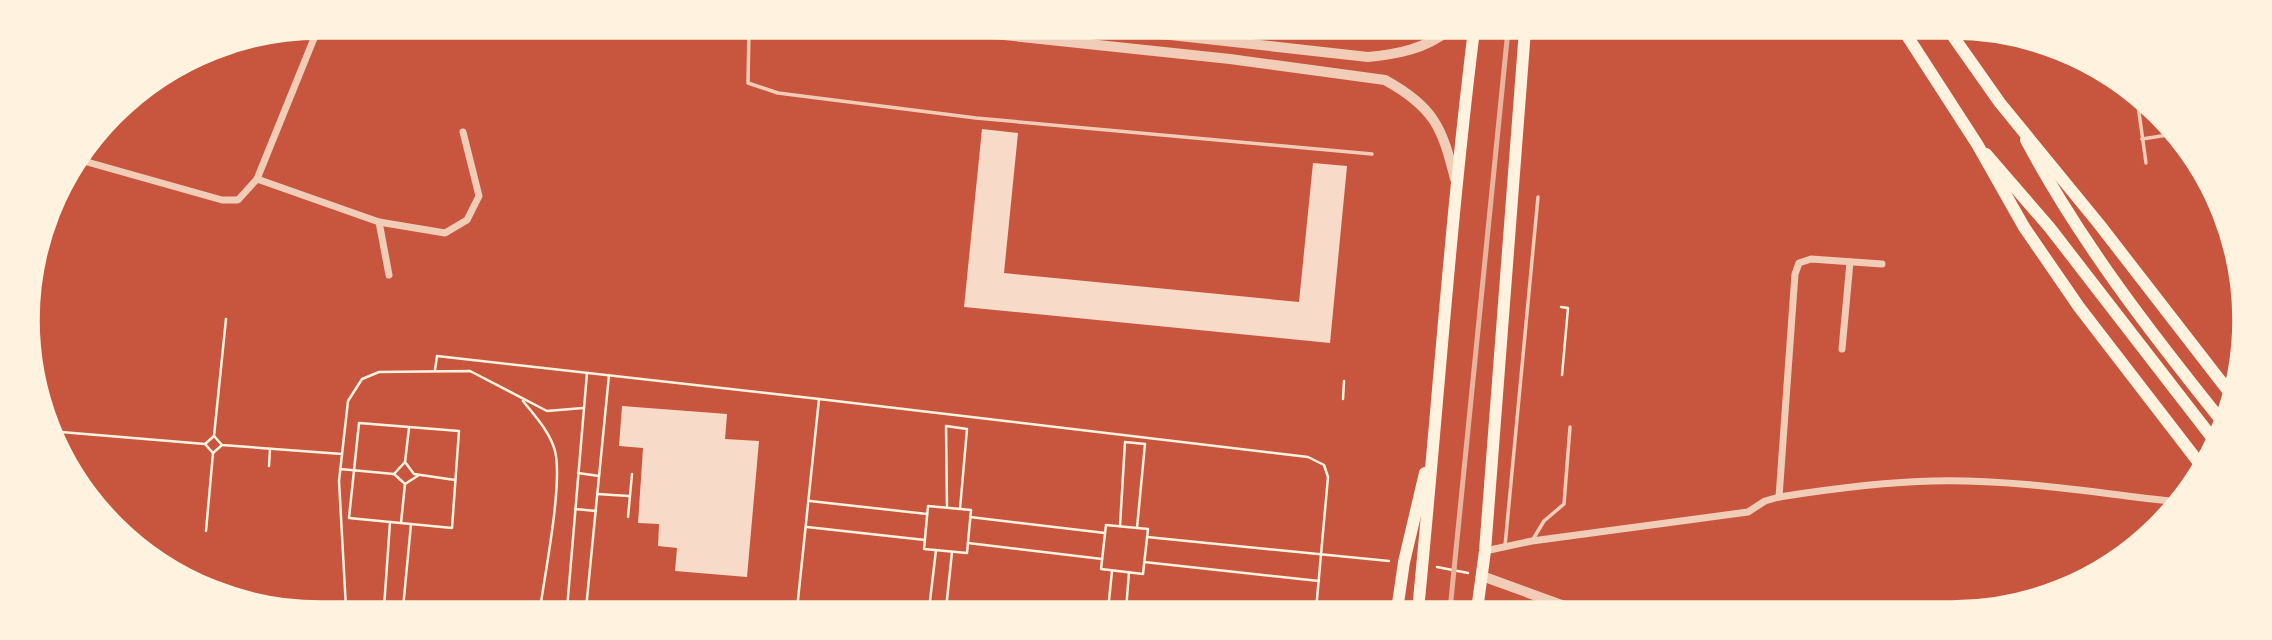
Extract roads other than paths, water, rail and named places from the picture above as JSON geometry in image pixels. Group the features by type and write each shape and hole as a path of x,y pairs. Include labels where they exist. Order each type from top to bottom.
{"main road":[{"path":"1419,602 1437,422 1455,179 1473,38"},
{"path":"1478,602 1485,551 1524,38"},
{"path":"1908,38 1977,144 2024,227 2079,307 2197,460"},
{"path":"1954,38 2019,127 2099,224 2225,387"},
{"path":"2019,127 2082,238 2145,326 2217,415"},
{"path":"1977,144 2050,228 2209,434"},
{"path":"1398,602 1404,562 1437,422"}],"street":[{"path":"87,162 222,200 237,200 257,179 315,38"},
{"path":"1032,38 1230,59 1385,80 1407,92 1432,115 1444,135 1455,179"},
{"path":"1197,38 1368,57 1401,54 1439,38"},
{"path":"257,179 379,222 445,233 467,220 479,196 463,132"},
{"path":"379,222 389,275"},
{"path":"1779,497 1795,274 1799,263 1811,259 1882,264"},
{"path":"1842,349 1850,262"},
{"path":"1485,551 1532,541 1748,513 1765,500 1848,487 1936,481 2045,487 2168,501"},
{"path":"1482,576 1553,602"}],"lane":[{"path":"749,38 748,83 778,93 976,118 1372,154"},
{"path":"2138,108 2146,163"},
{"path":"2142,139 2165,135"},
{"path":"1505,548 1538,197"},
{"path":"1532,541 1544,521 1564,504 1570,427"}],"railway":[{"path":"1451,602 1507,38"}]}
